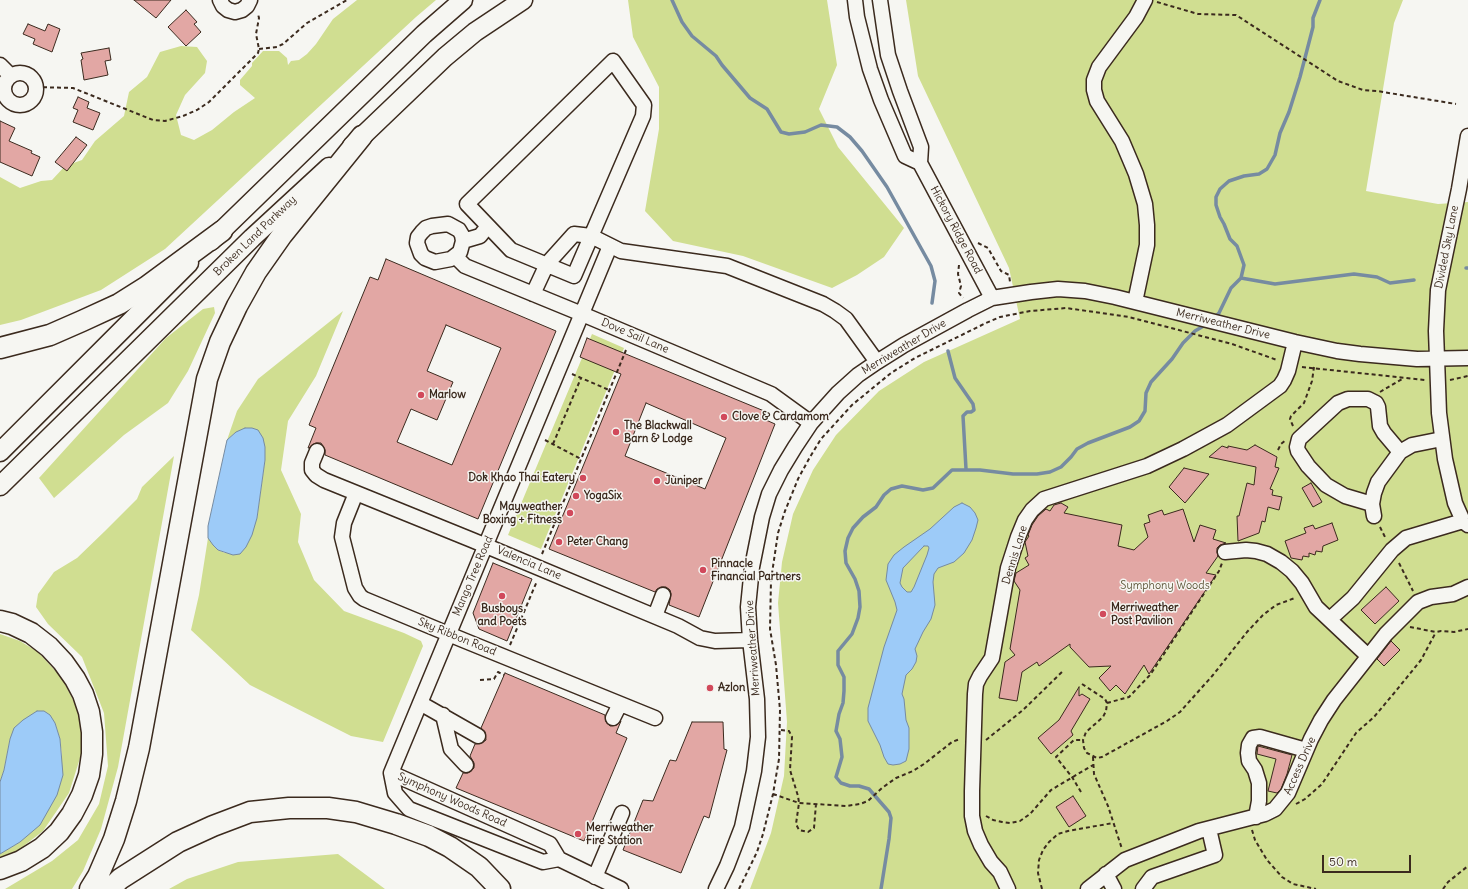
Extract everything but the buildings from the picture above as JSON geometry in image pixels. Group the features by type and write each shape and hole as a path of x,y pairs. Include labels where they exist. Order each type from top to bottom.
{"highway":[{"path":"90,889 98,876 114,839 126,802 139,748 207,379 220,342 237,306 256,272 282,236 362,136"},
{"path":"0,348 50,334 119,304 146,287 222,231"},
{"path":"0,621 12,624 30,633 49,647 63,662 83,694 89,712 92,732 92,754 89,775 82,795 72,814 59,832 42,848 21,861 0,869"},
{"path":"110,889 120,879 178,842 213,826 250,812 289,808 320,808 356,812 396,824 428,836 450,848 478,867 500,889"}],"main road":[{"path":"0,452 222,231 424,34 463,0"},
{"name":"Broken Land Parkway","path":"0,486 252,238 445,57 476,32 523,0"}],"street":[{"path":"220,0 223,6 228,10 236,12 242,10 249,3"},
{"name":"Hickory Ridge Road","path":"855,0 857,17 870,69 881,100 906,156 920,163"},
{"name":"Hickory Ridge Road","path":"880,0 888,55 921,147 920,163 992,298"},
{"path":"1135,302 1147,245 1145,204 1136,174 1122,141 1096,101 1094,80 1099,67 1136,17 1150,1"},
{"path":"613,61 644,105 643,116 591,236 574,276 511,250 467,204 613,61"},
{"path":"0,65 10,76"},
{"path":"20,72 33,78 36,88 34,98 29,102 19,105 13,104 6,96 4,90 10,76 20,72"},
{"name":"Divided Sky Lane","path":"1466,523 1455,503 1442,439 1439,413 1436,331 1438,290 1463,190 1468,136"},
{"path":"448,224 459,230 464,241 463,247 456,256 451,259 436,262 430,261 420,254 417,243 418,237 426,228 448,224"},
{"path":"464,241 480,236 488,226"},
{"path":"533,294 546,264 574,234 591,236 620,251 633,254 727,266 823,304 846,319 877,362"},
{"name":"Mango Tree Road","path":"391,773 610,246"},
{"name":"Dove Sail Lane","path":"456,256 464,266 771,394 811,423"},
{"name":"Merriweather Drive","path":"716,889 728,866 742,827 754,772 758,730 757,699 750,640 749,600 752,567 762,517 769,494 781,470 811,423 838,393 858,375 904,345 992,298 1058,289 1085,291 1154,306 1295,342 1360,354 1417,358 1468,358"},
{"name":"Dennis Lane","path":"1008,889 1000,872 991,862 981,845 975,831 972,805 973,740 976,684 992,658 1008,568 1025,520 1032,510 1044,500 1147,466 1183,449 1227,424 1280,386 1288,371 1295,342"},
{"path":"1400,452 1384,433 1379,420 1378,407 1372,400 1348,399 1338,403 1303,435 1297,447 1308,466 1326,485 1373,510 1378,482 1400,452 1406,447 1412,445 1442,439"},
{"name":"Valencia Lane","path":"317,452 312,463 312,470 316,475 324,480 486,545 655,616 700,638 708,640 750,640"},
{"name":"Sky Ribbon Road","path":"356,493 344,523 342,537 349,565 360,596 448,634 654,718"},
{"path":"1330,619 1353,598 1392,550 1406,538 1466,523"},
{"path":"1225,552 1246,550 1256,551 1267,554 1281,562 1292,571 1302,583 1316,607 1368,656"},
{"name":"Access Drive","path":"1088,889 1125,860 1156,847 1208,829 1265,814 1278,807 1288,793 1306,750 1321,720 1334,700 1368,656 1403,616 1418,602 1425,599 1453,594 1468,587"},
{"path":"655,616 663,595"},
{"path":"420,703 478,736"},
{"path":"613,718 620,704"},
{"path":"443,715 451,749 466,765"},
{"path":"1253,818 1259,801 1259,783 1255,770 1249,761 1249,745 1253,738 1260,737 1306,750"},
{"name":"Symphony Woods Road","path":"391,773 395,793 409,809 543,862 559,859"},
{"name":"Symphony Woods Road","path":"391,773 550,844 559,859 621,889"},
{"path":"595,877 622,812"},
{"path":"1143,889 1152,877 1215,855 1208,829"},
{"path":"1106,874 1114,889"}],"path":[{"path":"260,49 277,48 307,23 347,0"},
{"path":"1150,1 1198,14 1236,15 1338,81 1363,90 1456,104"},
{"path":"36,88 73,88 153,120 165,120 183,116 197,110 209,102 258,53 260,49 256,34 259,18 258,13 249,3"},
{"path":"988,248 1002,270 1009,275"},
{"path":"959,293 961,286"},
{"path":"739,889 757,852 773,794 779,759 781,730 780,710 776,665 770,629 771,580 778,533 798,479 821,439 838,419 871,388 897,370 937,347 976,327 1000,317 1030,311 1066,308 1111,314 1232,344 1278,360"},
{"path":"542,554 626,350"},
{"path":"1300,367 1314,367 1428,380"},
{"path":"1293,428 1290,419 1291,416 1304,403 1312,381 1314,367"},
{"path":"572,374 610,390"},
{"path":"1447,380 1468,376"},
{"path":"554,444 581,378"},
{"path":"1372,400 1376,395 1403,378"},
{"path":"1278,450 1281,444 1291,436"},
{"path":"545,440 581,459"},
{"path":"1107,703 1129,697 1150,676 1219,571 1225,552"},
{"path":"510,645 538,578"},
{"path":"1082,684 1105,699 1107,703 1106,711 1103,717 1086,732 1084,740 1084,748 1087,753 1093,757 1102,757 1117,750 1180,712 1263,615 1276,605 1289,599 1309,596"},
{"path":"1403,616 1409,627 1436,632 1454,632 1468,629"},
{"path":"1278,807 1290,808 1305,799 1322,784 1356,733 1382,707 1421,660 1436,632"},
{"path":"480,680 494,679 498,672 504,675"},
{"path":"781,730 788,731 792,737 790,770 798,796 799,803 796,824 799,830 808,832 814,828 816,804"},
{"path":"1080,792 1072,776 1056,757 1074,740 1084,740"},
{"path":"1093,757 1094,774 1113,822 1125,860"},
{"path":"972,805 985,816 993,820 1010,823 1020,821 1030,814 1051,790 1072,776 1093,765"},
{"path":"773,794 799,803 846,806 868,801 882,788"},
{"path":"1253,818 1255,840 1267,860 1282,877 1302,888 1316,889"},
{"path":"1042,889 1038,873 1039,860 1043,850 1049,842 1058,834 1113,822"},
{"path":"1443,889 1448,882 1468,866"}],"green space":[{"path":"357,0 436,0 165,249 101,290 21,320 0,325 0,177 20,188 41,181 52,180 65,166 82,160 95,141 124,116 129,92 147,77 160,52 181,46 197,47 207,61 205,73 185,95 176,115 181,135 194,140 212,130 234,112 255,98 240,85 240,80 263,51 279,51 287,58 288,65 291,61 299,60 316,44 333,19"},
{"path":"628,0 827,0 837,65 819,109 838,147 904,228 884,257 857,275 832,288 743,256 673,241 645,211 659,129 659,87 633,37"},
{"name":"Symphony Woods","path":"906,0 1403,0 1394,23 1366,191 1438,204 1468,202 1468,889 750,889 771,833 784,776 787,722 778,603 782,562 793,514 813,470 836,435 879,391 924,362 1020,319 1009,268 918,76"},
{"path":"214,307 215,313 188,371 168,403 124,435 54,498 39,478 166,338 203,309"},
{"path":"343,311 316,376 288,421 281,470 301,514 298,542 314,580 344,611 404,633 421,641 423,646 383,742 351,736 250,685 191,630 199,595 208,538 218,550 225,553 257,518 265,460 265,447 236,432 227,440 237,411 258,379"},
{"path":"592,334 624,348 541,549 508,535"},
{"path":"174,456 118,767 101,829 83,871 72,889 5,889 52,861 78,840 99,804 108,766 104,713 82,657 48,624 36,607 38,594 54,572 77,558 105,531 137,499 142,487"},
{"path":"0,634 20,641 38,652 62,678 79,712 83,736 81,755 69,793 43,831 16,852 0,861 0,854 20,842 62,756 60,739 55,723 10,739 0,782"},
{"path":"338,854 385,889 169,889 187,879 238,862"}],"water":[{"path":"245,428 258,430 263,438 265,460 257,518 252,535 246,547 240,554 233,555 218,550 213,545 208,538 208,526 227,440 236,432"},
{"path":"962,503 970,507 978,520 976,528 972,540 964,553 954,562 938,568 934,574 933,582 935,605 931,619 915,649 917,656 916,662 906,675 902,694 904,699 906,720 909,728 909,749 906,761 900,764 888,764 868,721 868,708 884,647 897,610 886,580 888,564 894,555 930,529 954,507","holes":["924,546 928,546 929,548 927,555 914,587 911,592 907,592 900,583 903,568"]},
{"path":"37,711 44,711 50,715 55,723 60,739 63,775 57,795 40,825 20,842 0,854 0,782 10,739 14,728"}],"waterway":[{"path":"672,0 682,22 692,36 716,56 750,98 767,109 781,132 789,134 805,132 821,125 837,127 850,137 862,151 887,187 931,266 935,281 932,303"},
{"path":"1215,317 1219,313 1231,288 1241,278 1244,265 1237,246 1230,239 1220,217 1216,205 1216,197 1220,189 1229,181 1244,176 1259,174 1267,169 1275,155 1280,133 1289,112 1300,77 1313,27 1313,18 1320,0"},
{"path":"1241,278 1275,284 1354,274 1377,277 1390,283 1414,280"},
{"path":"881,889 889,839 891,818 889,812 869,789 841,783 836,777 842,757 840,739 836,731 839,714 843,703 844,691 844,677 838,665 838,651 852,634 858,618 860,607 859,591 855,579 846,563 845,551 848,538 853,528 863,517 876,507 884,495 891,489 902,486 923,490 933,488 952,470 980,470 1013,474 1037,474 1050,472 1061,467 1077,449 1088,443 1130,427 1139,421 1145,411 1146,393 1151,382 1172,359 1183,343 1195,331 1207,324"},
{"path":"948,351 955,378 973,404 974,410 967,412 963,416 966,469"}],"place":[{"name":"Marlow","path":"421,395"},
{"name":"Clove & Cardamom","path":"724,417"},
{"name":"The Blackwall Barn & Lodge","path":"616,432"},
{"name":"Dok Khao Thai Eatery","path":"583,478"},
{"name":"Juniper","path":"657,481"},
{"name":"YogaSix","path":"576,496"},
{"name":"Mayweather Boxing + Fitness","path":"570,513"},
{"name":"Peter Chang","path":"559,542"},
{"name":"Pinnacle Financial Partners","path":"703,570"},
{"name":"Busboys and Poets","path":"502,596"},
{"name":"Merriweather Post Pavilion","path":"1103,614"},
{"name":"Azlon","path":"710,688"},
{"name":"Merriweather Fire Station","path":"578,834"}]}
